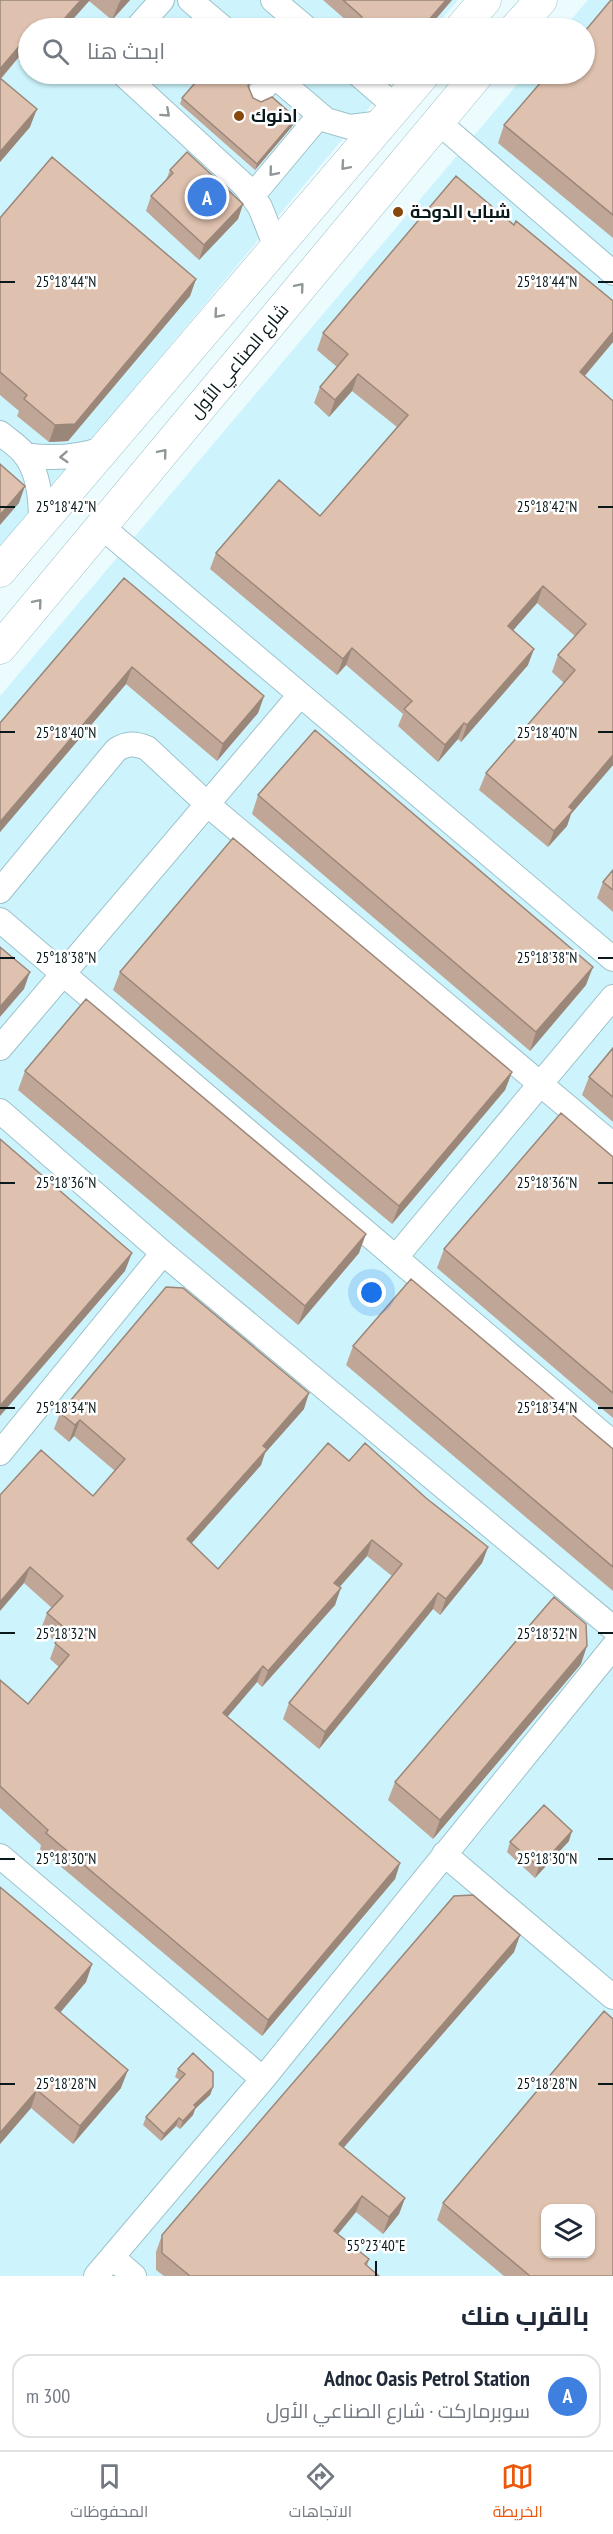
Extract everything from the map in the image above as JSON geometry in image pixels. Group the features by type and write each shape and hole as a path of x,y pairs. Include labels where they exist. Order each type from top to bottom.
{"main road":[{"path":"470,18 485,0"},
{"path":"525,18 541,0"},
{"path":"0,571 415,84"},
{"name":"شارع الصناعي الأول","path":"0,648 469,84"}],"street":[{"path":"146,18 162,0"},
{"path":"273,0 294,18"},
{"path":"150,84 215,146 253,195 276,247"},
{"path":"272,84 319,116 341,126 389,115 366,84"},
{"path":"253,195 319,116"},
{"path":"437,121 613,273"},
{"path":"0,433 25,454 40,494 42,521"},
{"path":"25,454 57,458 88,454 102,449"},
{"path":"102,527 613,959"},
{"path":"0,1048 300,695"},
{"path":"0,891 116,750 123,746 140,745 147,748 207,804 613,1145"},
{"path":"0,920 613,1443"},
{"path":"396,1257 613,997"},
{"path":"0,1111 163,1253 613,1628"},
{"path":"0,1453 163,1253"},
{"path":"96,2276 263,2079 613,1647"},
{"path":"444,1854 613,1997"},
{"path":"0,1856 263,2079"},
{"path":"112,2257 134,2276"}],"shaded area":[{"path":"0,0 458,0 443,18 18,18 18,84 389,84 0,549"},
{"path":"588,0 613,0 613,2276 0,2276 0,696 518,84 595,84 595,18 573,18"}],"building":[{"path":"0,0 81,0 65,18 18,18 18,48 0,69"},
{"path":"343,0 446,0 431,18 362,17"},
{"path":"613,0 613,215 504,125 539,84 595,84 595,19"},
{"path":"0,78 37,109 0,152"},
{"name":"ادنوك","path":"194,84 249,84 253,98 261,102 272,97 296,118 257,164 182,98"},
{"path":"187,152 243,204 204,245 151,196 173,173 170,170"},
{"path":"52,157 196,279 75,424 55,425 24,399 27,395 0,372 0,218"},
{"path":"456,176 514,225 516,221 613,301 613,332 580,372 613,401 613,755 569,807 573,810 554,831 486,773 575,670 558,655 586,624 543,586 508,626 534,649 467,725 464,723 445,745 404,709 412,701 352,648 343,659 216,553 279,480 320,516 408,415 358,374 335,400 320,387 348,354 323,333"},
{"path":"0,464 25,486 0,515"},
{"path":"124,578 264,696 223,744 132,667 0,822 0,723"},
{"path":"315,730 593,967 536,1032 258,795"},
{"path":"233,838 512,1072 399,1206 120,972"},
{"path":"613,870 613,890 603,882"},
{"path":"0,947 30,972 0,1007"},
{"path":"86,999 366,1234 305,1306 25,1071"},
{"path":"613,1048 613,1097 589,1077"},
{"path":"561,1113 613,1157 613,1393 444,1249"},
{"path":"0,1139 132,1253 0,1406"},
{"path":"411,1279 613,1449 613,1567 353,1346"},
{"path":"166,1287 183,1288 309,1393 263,1446 267,1449 187,1539 218,1569 328,1443 349,1461 365,1443 426,1498 488,1547 446,1599 438,1593 325,1732 289,1703 402,1564 372,1540 334,1583 341,1588 268,1671 263,1666 223,1713 400,1863 268,2020 46,1833 48,1830 0,1786 0,1680 28,1704 69,1655 55,1643 67,1630 47,1613 63,1596 30,1567 0,1602 0,1495 41,1450 93,1496 125,1459 80,1420 75,1425 60,1413"},
{"path":"554,1597 586,1624 587,1646 440,1820 395,1782"},
{"path":"544,1805 572,1831 539,1867 510,1842"},
{"path":"0,1887 92,1964 55,2008 128,2070 80,2126 37,2090 0,2133"},
{"path":"473,1895 520,1935 339,2144 405,2198 389,2217 362,2196 334,2231 369,2259 365,2264 379,2276 190,2276 162,2253 162,2235 454,1896"},
{"path":"604,2011 613,2019 613,2276 530,2276 443,2203"},
{"path":"193,2053 213,2072 213,2087 194,2105 196,2107 183,2121 179,2118 164,2134 146,2117 185,2074 178,2069"}],"place":[{"name":"ادنوك","path":"239,116"},
{"name":"Adnoc Oasis Petrol Station","path":"207,197"},
{"name":"شباب الدوحة","path":"398,212"}]}
